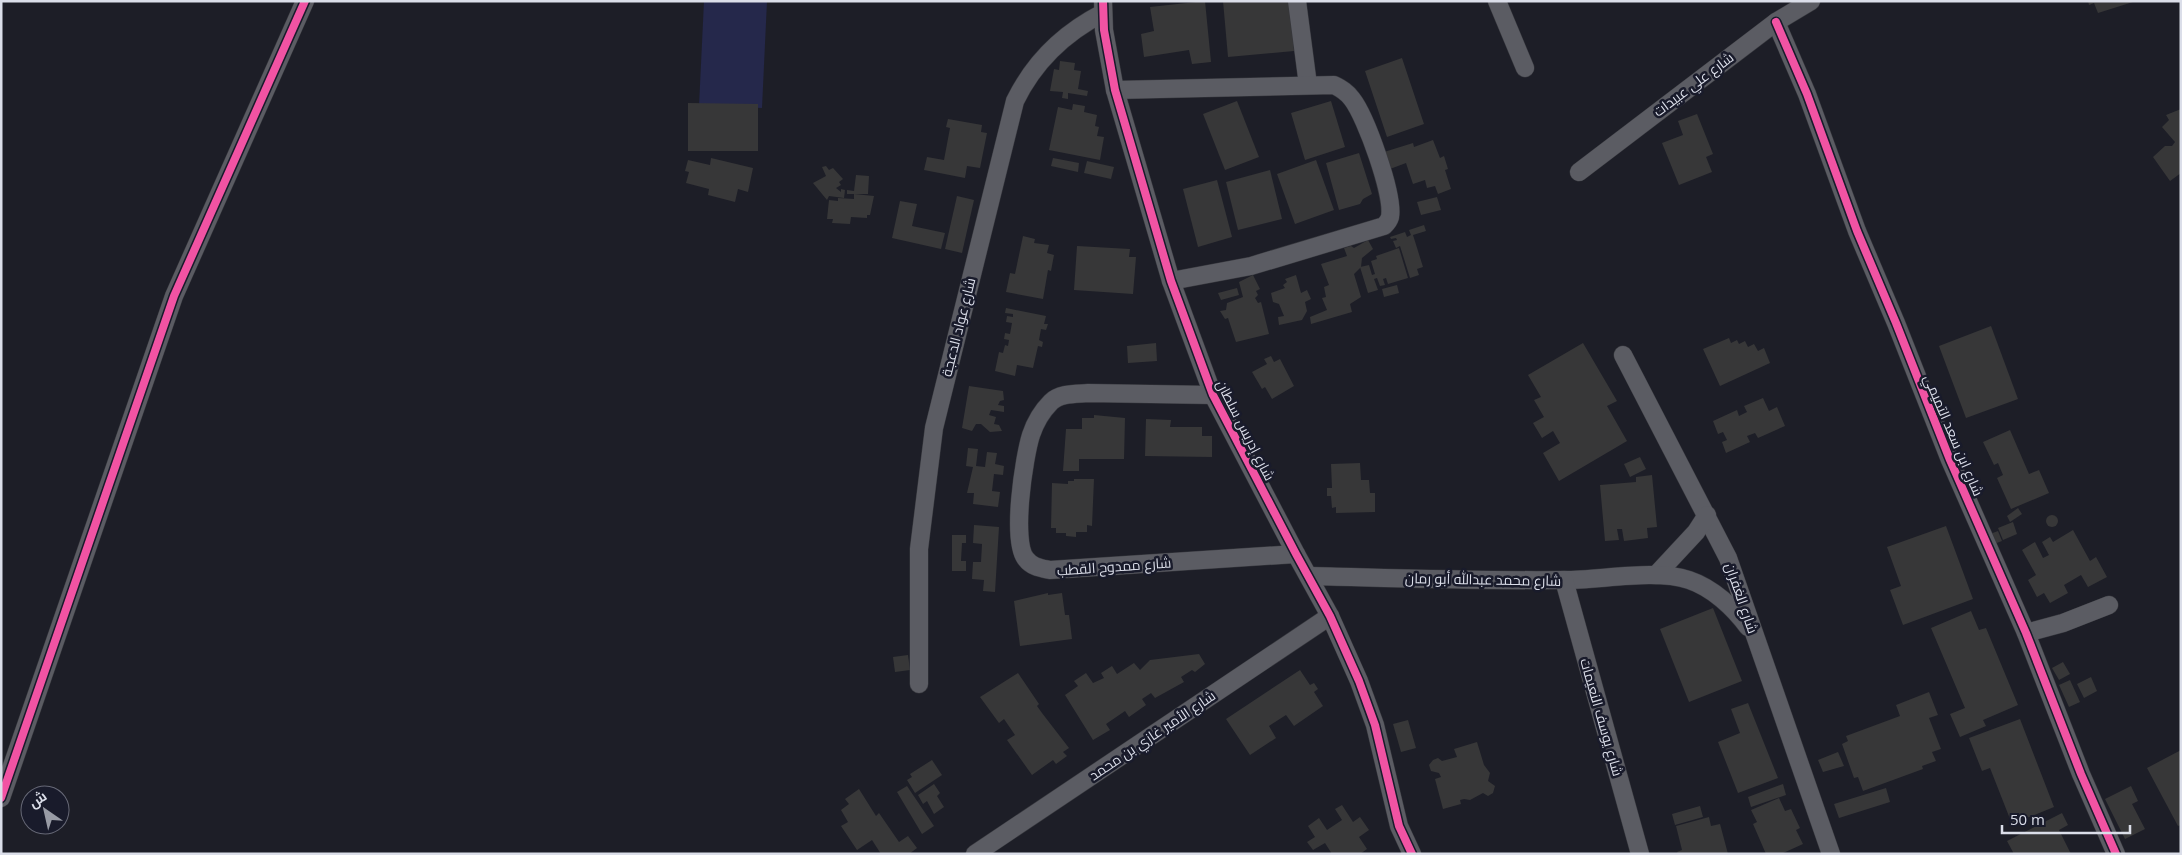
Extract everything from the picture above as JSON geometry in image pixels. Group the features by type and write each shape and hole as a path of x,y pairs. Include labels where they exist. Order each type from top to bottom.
{"street":[{"path":"1,798 174,296 306,1"},
{"path":"1297,1 1308,85"},
{"path":"1497,1 1525,68"},
{"name":"شارع علي عبيدات","path":"1579,172 1776,22 1811,1"},
{"name":"شارع إدريس سلطان","path":"1103,7 1115,90 1171,281 1213,395 1296,554 1310,576 1359,681 1375,725 1399,826 1412,854"},
{"name":"شارع عواد الدعجة","path":"919,684 919,549 934,428 1015,101 1027,78 1048,52 1103,7"},
{"name":"شارع ابن سعد التميمي","path":"1776,22 1807,94 1857,231 1896,323 1950,460 2026,632 2081,774 2116,854"},
{"path":"1115,90 1334,85 1345,91 1353,100 1376,151 1388,194 1390,213 1388,222 1376,230 1251,266 1171,281"},
{"name":"شارع الغفران","path":"1623,355 1708,515 1728,558 1831,854"},
{"name":"شارع ممدوح القطب","path":"1213,395 1088,393 1068,394 1052,400 1043,411 1031,434 1018,529 1020,548 1026,560 1050,570 1296,554"},
{"path":"1656,575 1696,532 1708,515"},
{"name":"شارع محمد عبدالله أبو رمان","path":"1310,576 1564,580 1656,575 1691,581 1705,588 1735,611 1755,635"},
{"name":"شارع يوسف النعيمات","path":"1564,580 1640,854"},
{"path":"2026,632 2063,623 2109,605"},
{"name":"شارع الأمير غازي بن محمد","path":"976,854 1330,616"},
{"name":"شارع إدريس سلطان","path":"1397,854 1399,826"}],"shaded area":[{"path":"704,1 767,1 762,108 699,106"}],"building":[{"path":"1205,1 1211,62 1192,64 1189,50 1144,57 1141,34 1154,31 1150,7"},
{"path":"1223,1 1290,1 1294,51 1228,57"},
{"path":"2088,1 2133,2 2098,13 2094,3 2089,5"},
{"path":"1402,58 1424,124 1387,137 1365,71"},
{"path":"1060,61 1075,63 1074,70 1081,71 1078,89 1088,91 1087,96 1068,93 1068,99 1062,98 1063,92 1050,91 1054,69 1059,70"},
{"path":"1237,101 1259,157 1225,170 1203,114"},
{"path":"1331,101 1345,147 1305,160 1291,113"},
{"path":"688,103 758,104 758,151 688,151"},
{"path":"1073,104 1085,106 1084,112 1097,115 1095,126 1099,127 1097,136 1104,137 1100,160 1049,150 1058,107 1072,110"},
{"path":"2181,109 2181,173 2170,181 2153,157 2165,146 2172,146 2175,142 2162,127 2169,120 2166,115"},
{"path":"1697,114 1713,154 1706,157 1712,172 1679,185 1662,143 1683,135 1678,121"},
{"path":"948,119 982,125 981,132 987,133 980,168 967,166 965,178 924,170 927,157 944,160 950,128 946,127"},
{"path":"1433,140 1440,158 1444,156 1448,169 1445,170 1451,189 1438,194 1435,186 1427,188 1425,180 1413,184 1406,163 1390,169 1384,152 1413,143 1414,147"},
{"path":"1359,153 1372,194 1363,199 1360,204 1339,210 1326,163"},
{"path":"711,158 753,168 748,192 738,189 735,202 708,195 709,189 686,183 689,172 685,171 688,160 710,165"},
{"path":"1053,158 1079,163 1078,172 1051,166"},
{"path":"1316,160 1334,210 1295,224 1277,174"},
{"path":"1087,161 1114,167 1111,179 1084,173"},
{"path":"826,166 829,170 833,168 843,179 839,182 841,185 836,188 841,192 841,189 845,190 844,198 829,196 827,200 813,183 826,176 822,167"},
{"path":"1270,170 1282,219 1238,230 1226,182"},
{"path":"856,175 869,176 868,194 847,194 847,190 854,191"},
{"path":"1217,180 1232,237 1198,247 1183,189"},
{"path":"854,194 874,196 870,215 867,215 867,218 851,217 850,224 832,223 833,219 827,219 829,200 838,201 838,198 854,199"},
{"path":"957,196 974,200 962,253 945,249"},
{"path":"1437,197 1441,210 1421,215 1417,202"},
{"path":"900,201 917,204 912,226 945,233 941,249 892,238"},
{"path":"1424,225 1426,231 1413,235 1423,267 1417,269 1419,275 1410,278 1400,246 1396,248 1393,241 1397,240 1396,238 1391,239 1390,237 1405,232 1407,237 1411,235 1409,230"},
{"path":"1023,236 1035,239 1034,243 1049,245 1047,253 1054,255 1051,271 1048,270 1043,299 1006,292 1010,273 1015,274"},
{"path":"1368,240 1373,249 1362,258 1361,267 1354,274 1361,297 1350,304 1352,312 1311,324 1310,317 1327,310 1322,298 1326,297 1324,287 1329,285 1321,264 1347,256 1344,248 1351,246 1354,248"},
{"path":"1077,246 1130,249 1129,257 1136,257 1133,294 1074,290"},
{"path":"1399,248 1408,278 1388,284 1386,278 1383,279 1385,285 1380,286 1377,278 1374,279 1378,290 1368,293 1360,267 1369,265 1372,275 1375,274 1371,261 1377,259 1376,256"},
{"path":"1253,275 1260,289 1256,291 1258,295 1255,298 1258,303 1261,302 1269,334 1236,342 1228,318 1225,319 1220,311 1226,310 1227,303 1243,297 1239,282"},
{"path":"1296,275 1301,293 1307,290 1311,299 1305,302 1307,311 1302,320 1279,325 1278,317 1284,316 1279,304 1273,302 1271,293 1285,288 1283,285 1287,282 1285,279"},
{"path":"1397,285 1399,293 1384,297 1382,289"},
{"path":"1237,288 1239,295 1221,300 1218,293"},
{"path":"1006,308 1046,316 1044,324 1048,324 1046,330 1041,329 1039,340 1043,342 1042,347 1038,346 1033,368 1017,365 1015,376 995,371 999,352 1003,353 1005,345 1008,346 1009,340 1004,339 1005,333 1010,334 1012,323 1006,322 1007,316 1013,317 1013,314 1005,313"},
{"path":"1991,326 2018,399 1966,418 1939,346"},
{"path":"1729,338 1731,343 1737,340 1739,344 1745,341 1748,347 1754,344 1758,351 1764,348 1770,363 1720,386 1703,349"},
{"path":"1156,343 1157,361 1128,363 1127,346"},
{"path":"1583,343 1617,401 1607,406 1627,441 1559,481 1543,453 1560,443 1553,431 1542,438 1533,423 1544,417 1534,400 1541,397 1528,375"},
{"path":"1271,356 1274,362 1280,359 1294,386 1272,399 1265,387 1262,389 1252,372 1267,364 1264,359"},
{"path":"969,386 1003,391 1004,400 1000,401 998,405 1004,406 1004,412 991,410 989,415 996,417 994,424 999,425 1002,431 990,432 981,424 976,424 972,431 962,428"},
{"path":"1763,398 1769,411 1777,407 1785,426 1758,438 1755,433 1747,436 1750,442 1726,453 1722,442 1727,440 1723,432 1718,434 1713,421 1737,410 1739,416 1747,412 1744,406"},
{"path":"1094,415 1125,418 1124,459 1079,459 1079,471 1063,471 1066,429 1082,429 1082,418 1094,418"},
{"path":"1146,419 1171,420 1170,427 1202,427 1202,436 1212,436 1212,457 1145,456"},
{"path":"2010,430 2029,474 2039,470 2049,493 2011,509 1997,478 2003,475 1998,463 1994,465 1983,442"},
{"path":"968,448 978,449 976,466 985,467 987,452 997,453 995,464 1004,466 1003,475 994,474 992,491 1000,492 998,507 973,504 974,493 967,493 973,467 966,466"},
{"path":"1640,457 1646,469 1630,477 1624,464"},
{"path":"1360,463 1361,480 1369,480 1370,493 1375,493 1375,512 1336,513 1336,507 1332,508 1331,496 1327,496 1327,488 1332,488 1331,464"},
{"path":"1652,475 1657,527 1647,528 1648,538 1624,541 1622,529 1617,529 1619,540 1605,541 1600,485 1636,482 1636,477"},
{"path":"1074,479 1094,479 1092,526 1087,525 1087,532 1076,532 1076,537 1066,536 1066,533 1056,533 1056,528 1051,528 1052,483 1068,484 1068,481 1074,481"},
{"path":"2018,508 2022,514 2010,522 2007,516"},
{"path":"2050,515 2054,515 2058,521 2054,527 2050,527 2046,523 2046,519"},
{"path":"2013,522 2017,534 2003,540 1998,528"},
{"path":"974,525 999,527 995,592 983,591 984,580 972,579 973,562 981,562 982,544 973,543"},
{"path":"1946,526 1973,599 1903,625 1890,590 1901,586 1887,547"},
{"path":"2073,530 2090,561 2096,557 2107,577 2088,587 2081,575 2064,585 2068,593 2050,603 2044,593 2037,597 2028,580 2036,575 2022,550 2035,542 2043,558 2049,555 2042,542 2050,537 2053,542"},
{"path":"1998,531 2002,541 1994,544 1990,534"},
{"path":"952,535 966,535 966,543 962,543 961,561 966,561 966,571 952,571"},
{"path":"1048,593 1048,595 1062,593 1065,615 1069,615 1072,639 1020,646 1014,601"},
{"path":"1713,608 1742,681 1689,702 1660,629"},
{"path":"1971,611 1979,630 1986,628 2018,705 1983,720 1986,726 1960,737 1950,714 1965,708 1931,628"},
{"path":"1199,654 1205,664 1195,672 1192,670 1181,677 1184,682 1155,698 1151,693 1142,699 1146,705 1129,717 1125,711 1106,724 1110,730 1093,740 1065,695 1078,686 1074,681 1086,673 1093,683 1104,678 1101,673 1112,666 1117,674 1134,663 1140,670 1150,660"},
{"path":"908,655 910,670 895,672 893,657"},
{"path":"2063,662 2070,674 2059,680 2052,668"},
{"path":"1300,670 1310,685 1314,683 1318,689 1314,692 1323,706 1294,726 1286,715 1269,726 1276,738 1250,755 1226,719"},
{"path":"1018,673 1039,704 1037,706 1069,748 1063,752 1067,756 1056,764 1053,760 1032,775 1007,740 1015,735 1004,719 999,723 980,697"},
{"path":"2091,677 2097,691 2084,698 2077,684"},
{"path":"2070,680 2080,702 2069,707 2059,685"},
{"path":"1929,692 1938,715 1929,718 1941,749 1932,752 1936,761 1922,766 1923,769 1863,791 1858,777 1854,778 1842,744 1848,741 1846,736 1900,716 1896,705"},
{"path":"1748,703 1778,778 1738,793 1718,742 1740,733 1731,709"},
{"path":"2020,719 2054,807 2012,824 1990,768 1982,771 1969,738"},
{"path":"1408,720 1416,748 1401,752 1393,724"},
{"path":"1477,742 1484,765 1490,773 1488,781 1495,786 1493,793 1488,796 1483,793 1470,800 1460,800 1461,804 1443,809 1435,779 1441,777 1439,773 1431,771 1429,765 1438,758 1442,761 1457,757 1454,749"},
{"path":"2181,750 2181,825 2178,826 2147,768"},
{"path":"1838,752 1844,766 1823,772 1818,760"},
{"path":"932,760 942,775 915,793 907,780 912,777 910,774"},
{"path":"934,784 940,793 937,796 944,807 934,814 927,801 923,804 918,795"},
{"path":"1783,784 1786,795 1751,807 1748,797"},
{"path":"907,786 934,826 922,834 897,792"},
{"path":"2131,786 2138,801 2132,804 2145,829 2125,839 2105,799"},
{"path":"1886,788 1890,802 1839,818 1834,804"},
{"path":"859,789 876,816 879,813 899,842 908,836 917,848 909,854 881,854 872,840 857,850 841,826 848,822 841,810 849,804 845,799"},
{"path":"1779,798 1785,811 1791,809 1800,828 1796,830 1803,844 1781,854 1766,854 1753,824 1757,822 1751,810"},
{"path":"1342,805 1353,822 1360,817 1369,830 1359,837 1367,849 1360,854 1332,854 1325,843 1313,850 1307,842 1315,837 1308,826 1319,818 1327,830 1342,820 1335,809"},
{"path":"1700,806 1703,817 1675,825 1672,814"},
{"path":"2062,813 2068,825 2059,830 2071,854 2014,854 2007,841"},
{"path":"1709,817 1711,826 1720,824 1728,854 1678,854 1677,852 1682,850 1676,826"}],"cycle path":[{"path":"1,798 174,296 305,1"},
{"path":"1103,1 1104,30 1115,90 1171,281 1213,395 1330,616 1359,681 1375,725 1399,826 1412,854"},
{"path":"1776,22 1807,94 1857,231 1896,323 1950,460 2026,633 2081,774 2116,854"}]}
